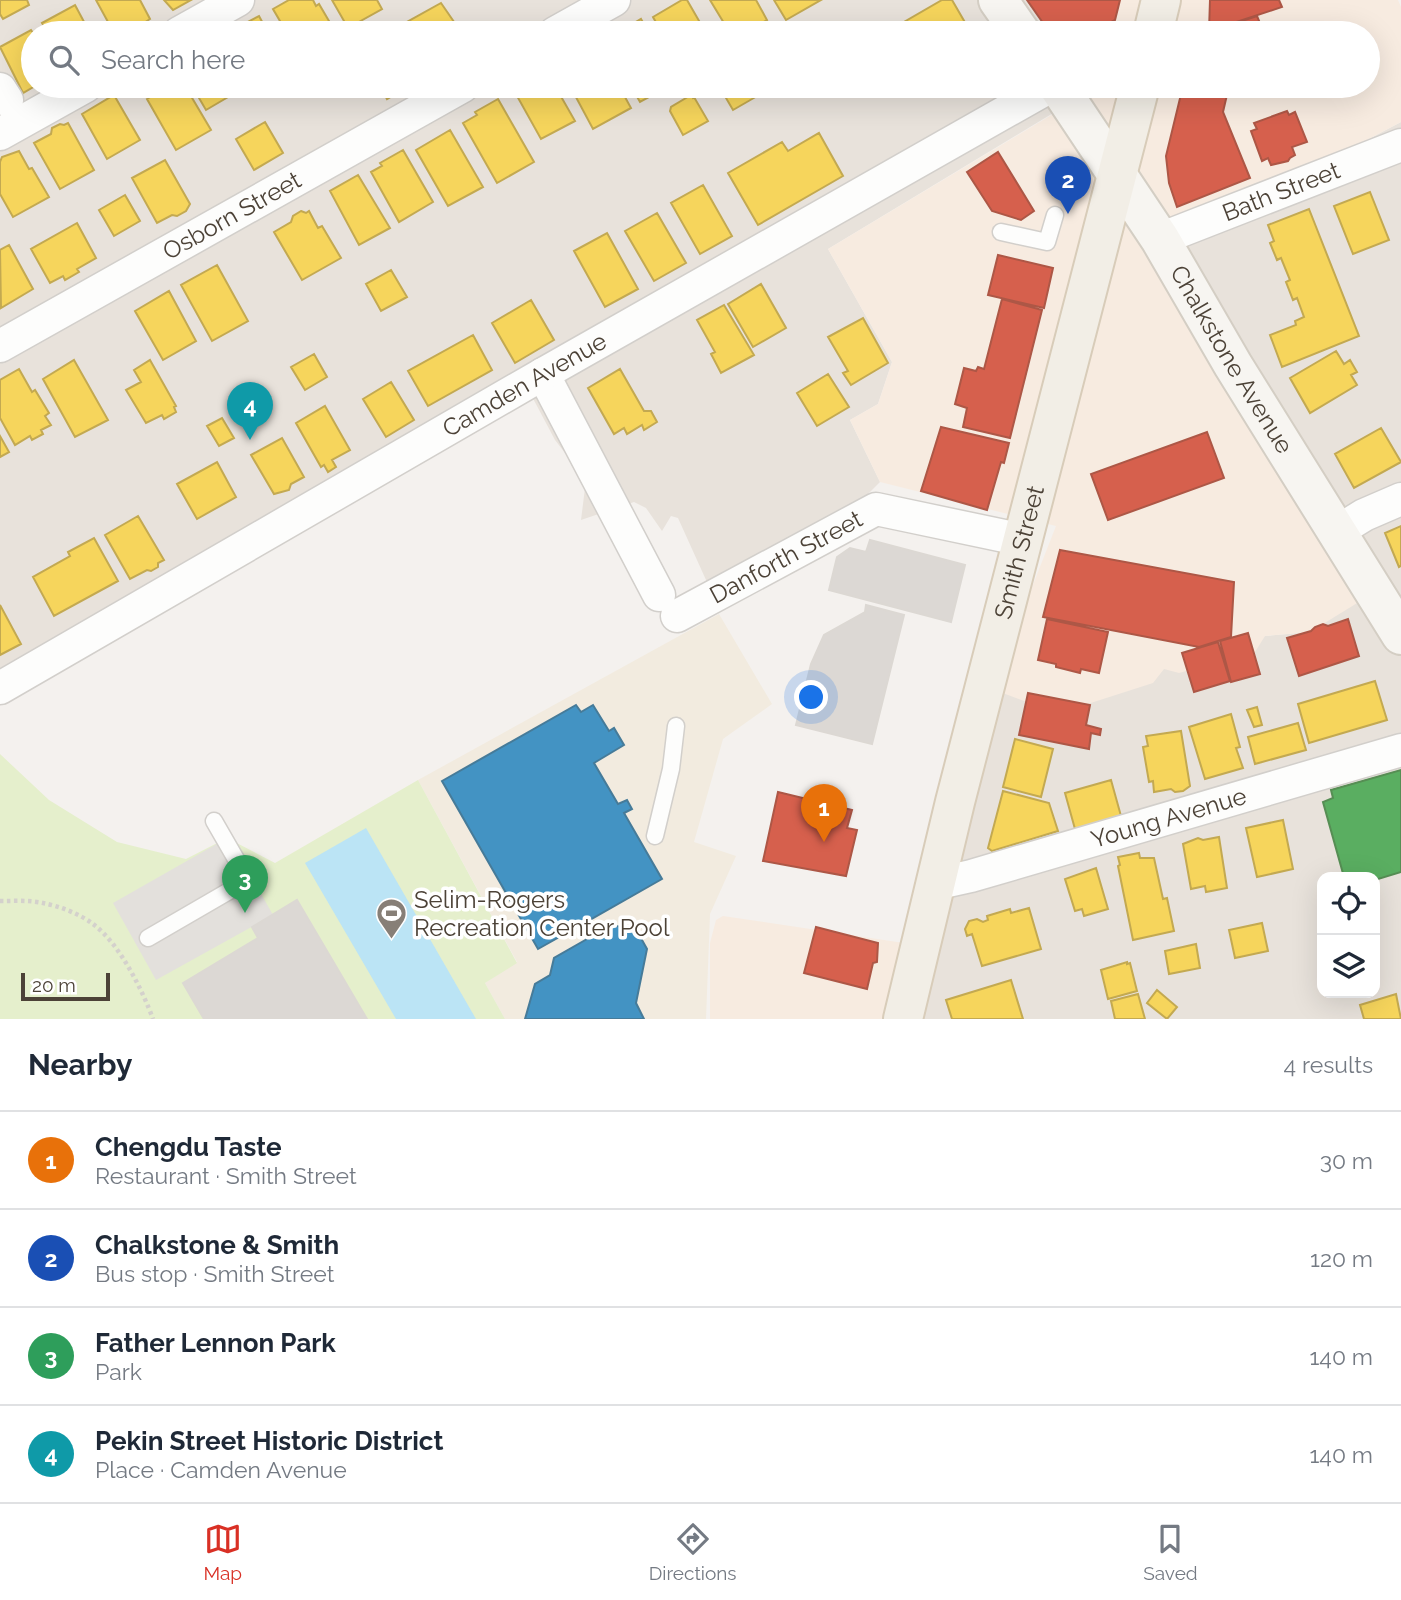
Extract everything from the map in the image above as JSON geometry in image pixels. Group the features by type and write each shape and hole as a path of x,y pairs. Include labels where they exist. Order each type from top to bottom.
{"main road":[{"path":"998,0 1013,21"},
{"path":"1156,21 1161,0"},
{"name":"Chalkstone Avenue","path":"1066,98 1160,239 1233,365 1401,635"},
{"name":"Smith Street","path":"903,1019 1084,296 1137,98"}],"street":[{"path":"200,21 238,0"},
{"path":"576,21 614,0"},
{"path":"0,134 64,98"},
{"name":"Osborn Street","path":"0,346 442,98"},
{"name":"Camden Avenue","path":"0,688 543,374 1030,98"},
{"name":"Bath Street","path":"1160,239 1401,145"},
{"name":"Danforth Street","path":"543,374 668,605 876,509 1023,540"},
{"path":"1338,531 1364,515 1401,499"},
{"name":"Young Avenue","path":"935,884 971,876 1401,750"}],"lane":[{"path":"1001,232 1046,242 1055,215"},
{"path":"655,836 671,769 676,726"},
{"path":"148,938 248,880 214,821"}],"path":[{"path":"0,901 43,903 71,912 94,924 137,981 153,1019"}],"shaded area":[{"path":"0,0 1027,0 1041,21 21,21 21,98 1078,98 828,249 892,362 878,404 850,420 880,482 832,530 711,591 678,518 671,516 662,531 646,508 634,502 581,520 586,480 555,440 528,389 0,687"},
{"path":"1027,0 1398,0 1401,7 1401,122 1180,238 1380,589 1310,632 1265,636 1255,652 1179,673 1164,669 1153,683 1072,709 1046,709 992,689 1056,526 880,482 850,420 878,404 892,362 828,249 1080,98 1380,98 1380,21 1041,21"},
{"path":"1401,122 1401,1019 908,1019 992,689 1164,669 1265,636 1310,632 1177,249 1207,225"},
{"path":"719,614 772,704 723,739 694,842 736,856 710,914 706,1019 505,1019 485,983 517,962 418,780"},
{"path":"229,837 273,915 156,980 113,903"},
{"path":"723,916 924,946 908,1019 710,1019 710,943 716,920"}],"green space":[{"path":"0,754 49,800 117,842 186,859 227,838 275,863 418,780 517,963 485,983 505,1019 0,1019"}],"water":[{"name":"Selim-Rogers Recreation Center Pool","path":"366,828 476,1019 396,1019 305,863"}],"building: Homes":[{"path":"0,0 27,0 29,5 3,19 0,14"},
{"path":"96,0 140,0 150,19 147,21 107,21"},
{"path":"164,0 191,0 173,10"},
{"path":"289,0 313,0 316,6 319,4 329,21 280,21 273,9"},
{"path":"332,0 377,0 382,9 361,21 344,21"},
{"path":"682,0 687,0 699,21 655,21 653,17"},
{"path":"710,0 756,0 767,20 765,21 723,21"},
{"path":"774,0 821,0 786,20"},
{"path":"942,0 952,0 964,21 906,21"},
{"path":"441,3 453,21 409,21"},
{"path":"75,5 84,21 46,21"},
{"path":"21,35 21,89 0,47"},
{"path":"109,98 116,98 140,140 107,159 82,114"},
{"path":"192,98 211,130 176,150 147,99"},
{"path":"199,98 226,98 206,110"},
{"path":"518,98 562,98 575,121 541,139"},
{"path":"576,98 626,98 631,108 593,129"},
{"path":"686,98 695,98 708,121 683,135 670,111 671,107"},
{"path":"726,98 754,98 733,110"},
{"path":"498,99 534,162 497,183 463,123 477,115 475,112"},
{"path":"265,122 283,153 254,170 236,139"},
{"path":"68,123 94,170 60,189 34,143 51,134 52,128"},
{"path":"450,130 483,187 448,206 416,150"},
{"path":"819,133 843,176 758,225 728,173 782,142 788,151"},
{"path":"403,150 433,202 399,222 371,172 382,166 380,163"},
{"path":"19,151 49,197 13,217 0,194 0,162 2,157"},
{"path":"165,160 190,204 186,211 157,223 132,178"},
{"path":"358,175 390,228 359,245 330,191"},
{"path":"703,185 732,236 700,254 671,203"},
{"path":"1370,192 1389,240 1353,254 1334,206"},
{"path":"125,195 140,221 114,236 99,210"},
{"path":"1309,209 1359,336 1282,367 1270,335 1296,325 1295,321 1304,317 1297,298 1293,300 1286,282 1290,280 1281,258 1277,260 1270,243 1274,241 1268,225"},
{"path":"301,211 309,211 318,228 322,226 341,258 302,280 274,232 291,222 293,216"},
{"path":"657,213 686,263 654,281 625,231"},
{"path":"77,223 96,258 65,280 63,276 50,283 31,249"},
{"path":"607,233 638,289 605,307 574,251"},
{"path":"9,245 33,289 1,308 0,250"},
{"path":"217,265 248,321 212,341 181,285"},
{"path":"391,270 407,297 381,311 366,284"},
{"path":"761,284 786,328 753,347 728,304"},
{"path":"169,291 196,341 163,360 135,311"},
{"path":"531,300 554,340 515,363 492,323"},
{"path":"724,305 754,355 721,373 711,354 715,352 697,320"},
{"path":"863,318 888,363 851,385 843,373 848,371 828,337"},
{"path":"473,335 492,370 428,406 408,371"},
{"path":"1336,351 1344,364 1350,360 1357,372 1351,375 1357,385 1310,413 1290,378"},
{"path":"314,354 327,377 305,390 291,367"},
{"path":"74,360 108,420 75,437 43,379"},
{"path":"150,360 176,406 176,412 164,419 162,415 146,423 126,390 141,382 134,370"},
{"path":"19,369 32,392 35,390 49,413 45,416 51,425 41,430 43,434 32,440 30,436 15,445 0,418 0,380"},
{"path":"620,369 644,411 651,411 657,422 644,430 642,425 627,434 624,428 614,434 588,388"},
{"path":"828,374 849,407 817,426 797,393"},
{"path":"391,382 414,420 386,437 363,399"},
{"path":"325,406 350,450 332,460 336,467 328,472 324,465 321,467 296,423"},
{"path":"222,418 234,438 219,446 207,426"},
{"path":"1381,428 1401,462 1354,488 1335,454"},
{"path":"0,436 9,452 0,457"},
{"path":"282,438 304,477 291,484 289,490 274,494 251,455"},
{"path":"217,462 236,497 197,519 177,484"},
{"path":"138,516 164,560 151,571 147,570 130,579 105,535"},
{"path":"1401,526 1401,566 1399,567 1385,533"},
{"path":"94,538 118,581 54,616 33,577 70,556 68,552"},
{"path":"0,605 21,644 0,655"},
{"path":"1375,681 1387,720 1309,743 1298,704"},
{"path":"1257,707 1262,725 1254,727 1247,710"},
{"path":"1231,714 1240,747 1236,748 1243,768 1205,779 1189,727"},
{"path":"1298,723 1306,750 1255,764 1248,737"},
{"path":"1181,731 1190,786 1183,791 1175,792 1171,789 1154,792 1153,781 1149,782 1143,747 1148,746 1146,736"},
{"path":"1015,739 1053,749 1041,797 1003,787"},
{"path":"1111,780 1121,816 1075,829 1065,793"},
{"path":"1003,791 1049,803 1058,831 992,851 988,848"},
{"path":"1283,820 1293,869 1257,877 1246,828"},
{"path":"1219,837 1227,888 1206,892 1205,886 1191,889 1183,844 1198,838 1203,840"},
{"path":"1139,853 1140,858 1154,858 1163,899 1167,898 1174,931 1133,940 1118,857"},
{"path":"1096,868 1108,909 1084,916 1082,909 1075,911 1065,879"},
{"path":"1029,908 1041,949 982,966 972,934 967,936 965,929 969,921 977,919 983,922 988,920 987,916 1010,909 1011,913"},
{"path":"1262,923 1268,951 1235,958 1229,930"},
{"path":"1196,944 1200,968 1169,974 1165,951"},
{"path":"1130,963 1137,991 1108,999 1101,970"},
{"path":"1011,980 1023,1019 952,1019 946,1000"},
{"path":"1157,990 1177,1007 1167,1019 1147,1003"},
{"path":"1138,994 1145,1019 1115,1019 1111,1001"},
{"path":"1396,994 1401,1019 1364,1019 1360,1005"}],"building: Shops":[{"path":"1027,0 1120,0 1113,21 1042,21"},
{"path":"1210,0 1279,0 1282,7 1239,21 1209,21"},
{"path":"1257,16 1259,21 1242,21"},
{"path":"1180,98 1226,98 1223,112 1250,178 1177,207 1169,183 1166,156"},
{"path":"1287,111 1289,115 1295,112 1307,142 1292,147 1295,155 1288,161 1271,165 1268,158 1262,161 1251,131 1257,129 1254,123"},
{"path":"998,152 1034,211 1021,220 992,211 967,172"},
{"path":"998,255 1053,268 1044,308 988,295"},
{"path":"1002,299 1042,310 1010,438 963,427 967,408 955,404 964,368 976,371 978,367 984,369"},
{"path":"941,427 1009,443 987,510 921,491"},
{"path":"1207,432 1224,478 1108,520 1091,474"},
{"path":"1060,550 1234,582 1231,637 1199,647 1043,617"},
{"path":"1047,619 1108,632 1099,673 1081,669 1080,673 1038,660"},
{"path":"1348,619 1359,656 1299,676 1287,638 1311,631 1323,624 1328,626"},
{"path":"1248,633 1260,674 1231,682 1220,641"},
{"path":"1218,642 1230,681 1194,692 1182,653"},
{"path":"1028,693 1090,705 1086,725 1101,729 1100,735 1091,733 1089,749 1019,735"},
{"path":"778,792 852,810 847,828 857,830 846,876 763,861"},
{"path":"816,927 878,943 877,962 873,963 867,989 804,973"}],"building: Schools":[{"path":"576,705 581,712 593,705 609,731 614,728 624,745 594,763 618,804 627,800 632,809 624,813 662,879 590,920 597,934 613,925 637,931 647,949 636,1003 644,1019 525,1019 535,984 550,975 554,958 587,939 579,926 538,949 442,781"}],"building: Public":[{"path":"1401,770 1401,872 1380,878 1380,872 1343,872 1323,802 1333,798 1331,790"}],"building: Other":[{"path":"870,540 965,565 951,622 829,590 837,557 850,548 866,552"},
{"path":"866,605 904,615 872,744 796,725 811,664 824,635 865,612"},
{"path":"297,900 367,1019 204,1019 183,983 258,938 252,927"}],"place":[{"name":"Chalkstone & Smith","path":"1068,214"},
{"name":"Pekin Street Historic District","path":"250,440"},
{"name":"Chengdu Taste","path":"824,842"},
{"name":"Father Lennon Park","path":"245,913"},
{"name":"Selim-Rogers Recreation Center Pool","path":"391,941"}]}
